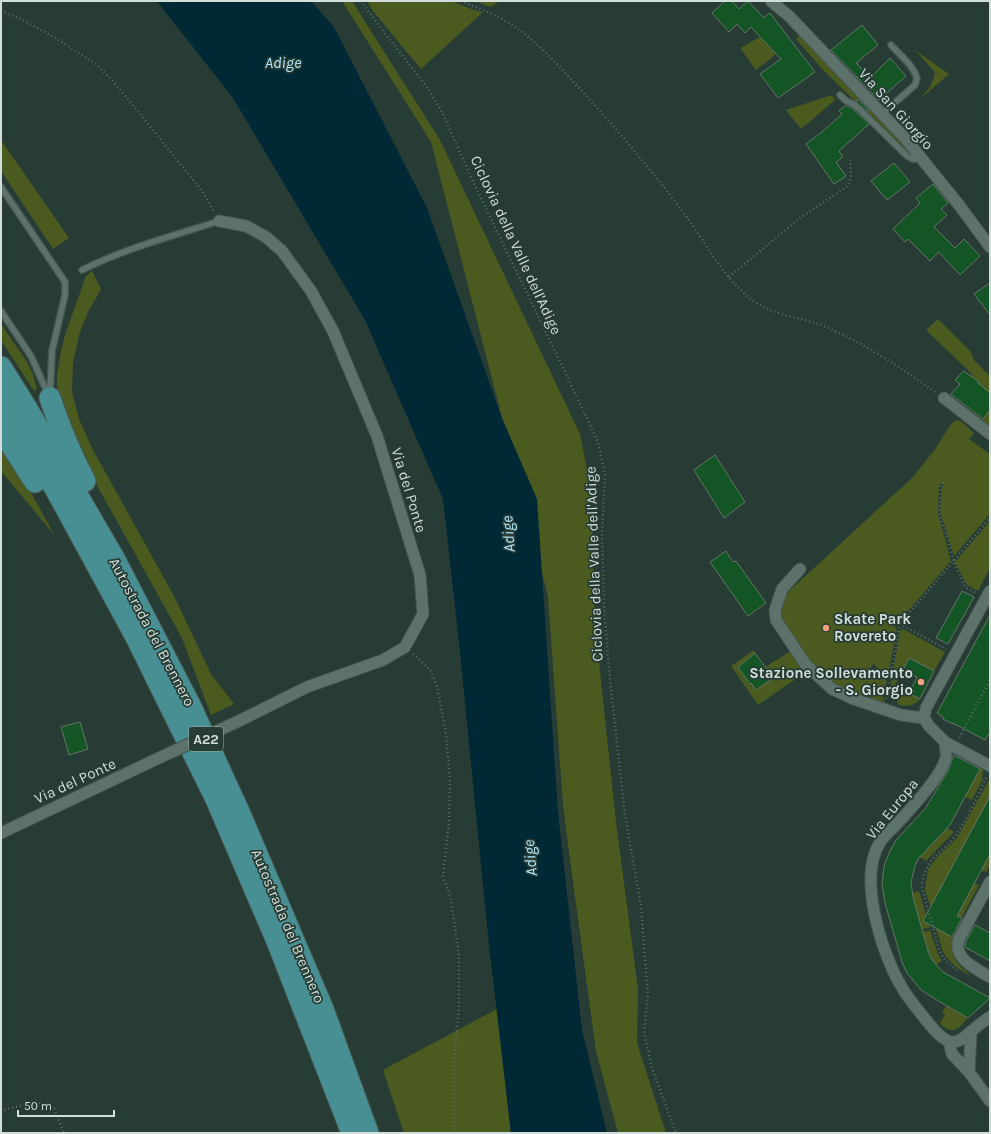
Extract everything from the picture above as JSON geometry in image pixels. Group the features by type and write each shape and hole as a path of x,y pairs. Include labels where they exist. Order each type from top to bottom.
{"highway":[{"name":"Autostrada del Brennero","path":"1,366 114,558 190,704 240,814 323,1009 368,1133"},
{"name":"Autostrada del Brennero","path":"1,398 56,490 136,637 216,799 277,941 352,1133"},
{"path":"50,398 62,434 101,510 114,558"},
{"path":"1,429 38,487 52,505 76,528"}],"street":[{"name":"Via San Giorgio","path":"771,1 790,17 882,114 922,159 990,247"},
{"name":"Via del Ponte","path":"1,833 308,687 383,660 405,647 423,614 420,575 377,436 333,331 311,291 282,251 266,237 246,226 219,222"},
{"path":"944,398 990,434"},
{"path":"800,569 782,589 775,610 776,620 806,665 832,689 851,698 901,715 924,718"},
{"path":"990,591 926,708 924,718 929,726 950,744 990,766"},
{"name":"Via Europa","path":"949,1042 942,1038 914,1005 901,986 891,967 878,925 871,884 873,858 881,841 928,788 941,770 950,744"},
{"path":"990,882 959,939 957,949 961,956 971,966 990,977"},
{"path":"990,1017 962,1040 949,1042 952,1054 969,1072 990,1101"},
{"path":"969,1072 971,1033"}],"lane":[{"path":"882,114 915,85 917,78 916,73 890,45"},
{"path":"840,95 845,100 855,105 907,156 913,159 922,159"},
{"path":"1,187 65,282 65,295 52,351 50,398"},
{"path":"82,270 132,248 219,222"},
{"path":"1,311 31,356 50,398"}],"path":[{"name":"Ciclovia della Valle dell'Adige","path":"361,1 427,87 442,112 475,186 598,442 605,475 602,532 604,607 610,680 625,815 642,913 648,995 644,1032 652,1068 676,1133"},
{"path":"461,1 489,12 511,24 548,54 616,129 664,188 729,277 744,294 759,306 776,313 824,326 856,341 944,398"},
{"path":"1,11 21,19 57,39 96,64 121,91 197,186 219,222"},
{"path":"729,277 800,218 848,186 851,178 850,158"},
{"path":"943,482 941,487 939,512 954,561 965,587 978,595"},
{"path":"901,715 888,703 886,698 900,624 990,518"},
{"path":"900,624 948,650"},
{"path":"405,647 430,670 437,685 446,734 450,779 449,822 443,876 451,900 459,956 459,1007 454,1059 454,1133"},
{"path":"870,667 875,670 891,673"},
{"path":"950,744 990,680"},
{"path":"962,973 945,960 940,950 922,887 922,878 929,863 958,832 990,771"},
{"path":"1,1112 7,1109 37,1102 54,1108 64,1133"}],"green space":[{"path":"342,1 352,1 440,140 580,434 591,490 595,624 616,822 638,989 637,1043 666,1133 618,1133 596,1051 563,805 548,596 431,142"},
{"path":"367,1 451,1 483,12 421,69 373,11"},
{"path":"474,1 500,1 491,7"},
{"path":"801,34 912,152 905,150 823,70 796,39"},
{"path":"760,37 776,54 756,70 740,48"},
{"path":"915,50 949,74 919,100 930,87 935,74"},
{"path":"832,95 835,100 801,129 786,110"},
{"path":"1,140 69,238 53,249 1,171"},
{"path":"92,271 101,289 88,312 79,335 73,363 72,391 79,419 92,448 174,596 211,674 234,704 211,715 182,638 89,471 57,396 57,374 65,335 86,276"},
{"path":"938,319 971,352 974,360 990,376 990,393 978,383 979,382 971,376 972,374 926,330"},
{"path":"1,324 32,372 37,389 34,391 1,340"},
{"path":"990,410 990,428 981,422"},
{"path":"956,420 962,422 974,433 969,439 990,454 990,514 954,556 940,511 942,488 944,485 941,483 939,487 938,513 951,561 901,619 896,620 894,626 897,629 889,671 878,669 874,664 869,668 872,671 888,675 883,698 885,703 891,709 836,686 817,672 783,623 779,612 782,601 789,591 913,477 936,448 951,424"},
{"path":"1,443 15,464 55,536 1,471"},
{"path":"990,521 990,568 978,591 967,585 955,562"},
{"path":"903,629 945,652 934,671 909,658 888,699 900,631"},
{"path":"754,650 755,653 738,667 749,684 751,683 756,689 773,678 765,667 791,651 806,672 758,705 731,666"},
{"path":"902,689 920,699 910,705 899,705 897,702"},
{"path":"982,766 984,767 982,776 983,779 972,800 965,797"},
{"path":"989,780 990,797 933,902 936,911 932,913 925,889 928,869 938,856 957,838"},
{"path":"947,828 954,832 926,861 920,857"},
{"path":"990,854 990,865 986,872 981,870"},
{"path":"974,883 979,885 957,926 953,924"},
{"path":"919,891 930,928 922,929 912,893"},
{"path":"932,916 953,939 953,956 959,965 972,976 963,972 949,960 943,952"},
{"path":"930,930 938,954 942,961 935,965 928,951 923,932"},
{"path":"946,1006 968,1018 955,1030 948,1030 940,1023 945,1015 942,1013"},
{"path":"497,1009 511,1133 404,1133 383,1070"}],"water":[{"name":"Adige","path":"157,1 311,1 334,27 427,208 502,418 537,499 558,812 582,1030 607,1133 511,1133 489,945 460,652 443,499 365,320 233,98"}],"building":[{"path":"725,1 732,1 739,9 748,1 764,18 770,13 815,72 778,98 760,74 781,59 751,27 745,33 737,24 729,32 712,13"},
{"path":"862,25 878,45 856,63 871,77 890,58 906,76 879,100 831,50"},
{"path":"858,99 869,110 867,111 856,101"},
{"path":"846,105 852,108 869,124 839,151 843,157 836,162 846,176 834,184 806,144 842,114 839,111"},
{"path":"894,163 910,182 887,200 871,181"},
{"path":"933,184 948,203 941,209 947,215 934,227 955,248 964,239 980,256 960,275 939,252 930,261 908,239 905,242 893,229 920,203 916,198"},
{"path":"990,283 990,315 974,294"},
{"path":"964,371 979,382 978,383 990,393 990,410 983,419 951,394 960,384 955,380"},
{"path":"715,455 745,502 724,518 694,470"},
{"path":"726,551 733,562 736,561 766,603 748,616 710,562"},
{"path":"962,591 974,597 948,644 936,638"},
{"path":"990,615 990,732 985,740 943,719 943,717 937,713"},
{"path":"755,653 773,678 756,690 738,667"},
{"name":"Stazione Sollevamento - S. Giorgio","path":"909,658 934,671 920,699 909,693 917,677 903,670"},
{"path":"80,722 88,749 69,755 61,727"},
{"path":"954,755 980,769 950,825 918,859 911,882 913,897 928,951 932,960 943,972 990,998 968,1018 921,990 907,973 902,962 885,903 882,884 884,866 896,840 925,809 948,771"},
{"path":"990,796 990,854 957,916 962,918 952,937 923,921"},
{"path":"975,925 990,933 990,961 965,947 966,941"}],"place":[{"name":"Skate Park Rovereto","path":"826,628"},
{"name":"Stazione Sollevamento - S. Giorgio","path":"921,682"}]}
